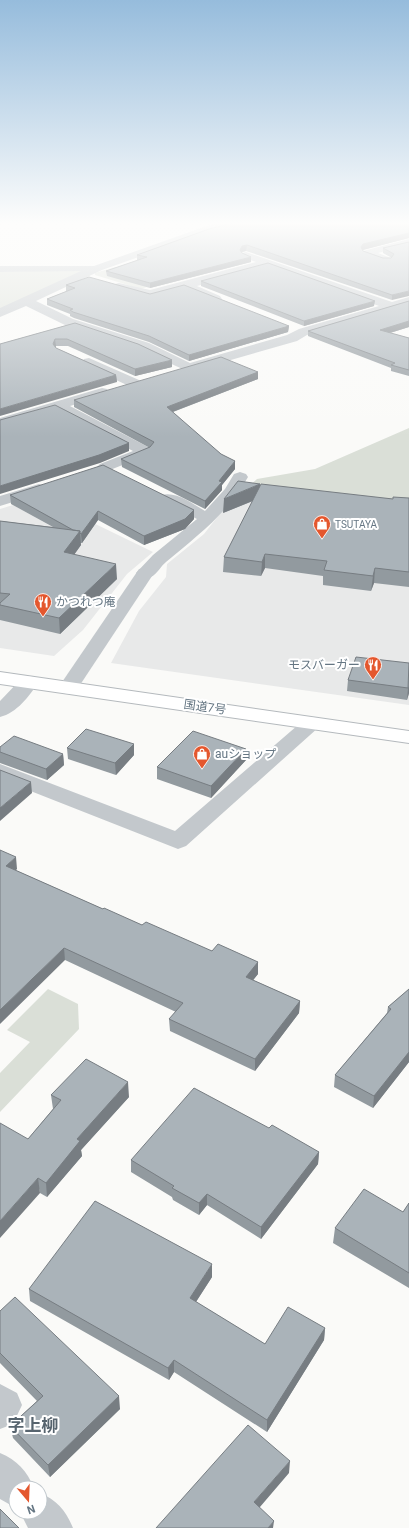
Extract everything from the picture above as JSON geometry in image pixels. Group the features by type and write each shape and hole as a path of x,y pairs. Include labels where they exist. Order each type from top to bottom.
{"highway":[{"name":"国道7号","path":"0,678 409,737"}],"street":[{"path":"0,313 41,294"},
{"path":"207,294 224,302"},
{"path":"358,294 391,306"},
{"path":"26,301 68,322 144,346 189,368"},
{"path":"168,374 292,338 302,332 409,301"},
{"path":"288,326 302,332"},
{"path":"76,357 134,382"},
{"path":"0,423 147,379"},
{"path":"58,406 145,451 97,469 125,477"},
{"path":"68,688 145,573 159,559 191,535 208,518 232,491 240,477"},
{"path":"0,501 52,484"},
{"path":"151,490 208,518"},
{"path":"0,711 12,702 29,682"},
{"path":"0,771 178,842 312,723"},
{"path":"0,1402 4,1406 0,1411"},
{"path":"0,1472 8,1480"},
{"path":"46,1520 54,1528"}],"shaded area":[{"path":"0,294 32,294 0,309"},
{"path":"409,428 409,504 249,486 257,479 315,469"},
{"path":"244,489 409,506 409,705 111,663 139,611 166,577 167,564 204,534 226,506"},
{"path":"13,505 51,526 79,516 153,552 127,574 83,630 54,656 0,648 0,509"},
{"path":"48,989 78,1004 79,1029 0,1112 0,1073 30,1042 7,1030"}],"building":[{"path":"59,294 208,294 289,326 189,355 149,336 73,312 70,310 73,309 47,299"},
{"path":"235,294 356,294 375,301 304,321"},
{"path":"409,301 409,321 380,330 409,338 409,370 391,365 395,363 308,331"},
{"path":"75,323 138,344 172,360 135,369 67,339 55,339 53,344 56,348 116,375 0,409 0,344"},
{"path":"221,357 258,372 167,407 221,454 235,461 219,481 222,482 205,501 121,459 150,447 154,442 74,400"},
{"path":"55,405 129,443 99,455 0,486 0,420"},
{"path":"103,465 194,510 185,519 144,536 98,511 81,534 80,531 73,530 10,495"},
{"path":"238,481 260,484 224,499"},
{"path":"261,484 393,499 393,497 409,498 409,572 375,568 373,576 324,570 327,561 265,554 262,562 224,557"},
{"path":"0,521 80,531 64,552 116,564 59,618 0,605 0,603 10,594 0,593"},
{"path":"356,657 409,663 408,688 348,680"},
{"path":"86,729 134,744 115,763 67,748"},
{"name":"auショップ","path":"193,731 246,749 211,786 157,767"},
{"path":"14,736 63,754 46,769 0,752 0,747"},
{"path":"0,770 31,782 0,808"},
{"path":"0,850 16,857 6,866 103,909 104,908 142,925 146,922 212,951 218,944 258,962 246,977 300,1001 255,1059 169,1019 183,1003 64,948 0,1010"},
{"path":"409,989 409,1052 374,1096 335,1075 391,1009 388,1007"},
{"path":"86,1059 128,1082 77,1139 80,1141 46,1183 38,1178 0,1221 0,1123 28,1139 61,1100 51,1095"},
{"path":"194,1088 269,1128 272,1125 319,1152 261,1227 207,1194 199,1203 172,1188 174,1186 131,1160"},
{"path":"364,1189 403,1212 409,1203 409,1273 335,1228"},
{"path":"95,1201 212,1264 190,1298 265,1344 288,1307 325,1328 267,1420 174,1360 168,1368 29,1289"},
{"path":"15,1297 119,1396 48,1465 10,1426 43,1396 0,1353 0,1311"},
{"path":"248,1425 290,1461 254,1502 274,1521 268,1528 156,1528"},
{"path":"0,1509 8,1517 8,1520 11,1520 19,1528 0,1528"}],"place":[{"name":"TSUTAYA","path":"322,539"},
{"name":"かつれつ庵","path":"43,617"},
{"name":"モスバーガー","path":"373,680"},
{"name":"auショップ","path":"202,769"}],"district":[{"name":"字上柳","path":"33,1425"}]}
